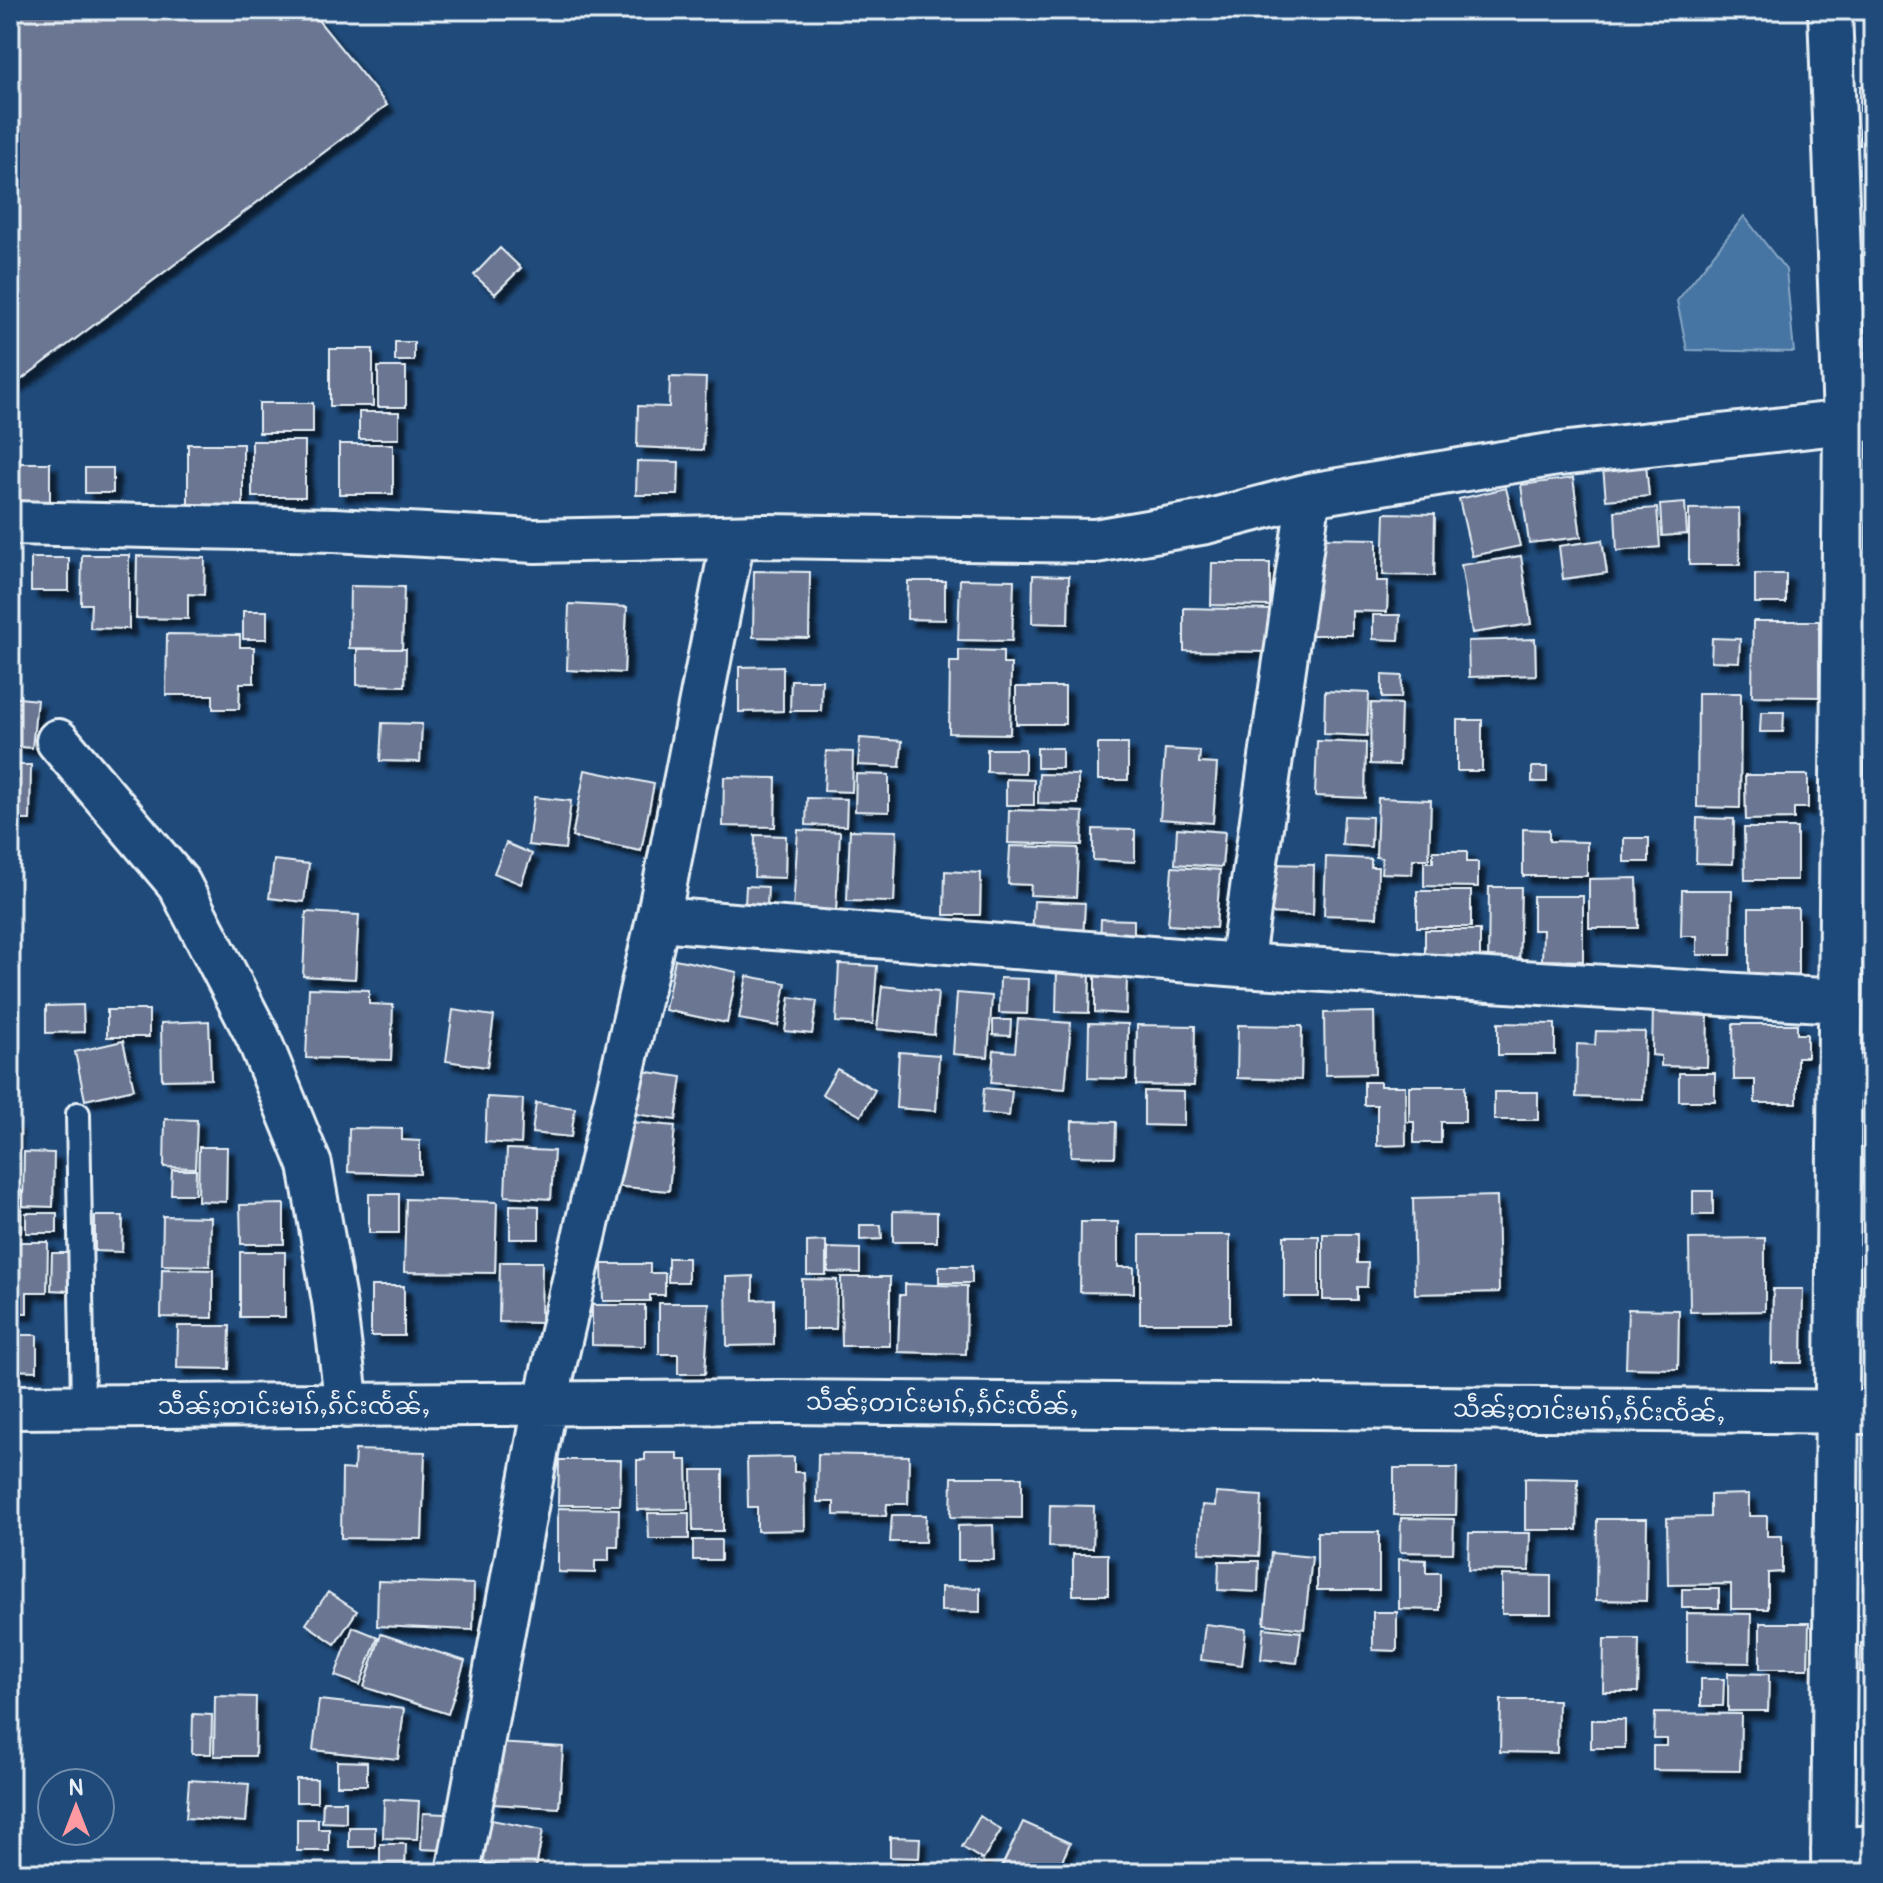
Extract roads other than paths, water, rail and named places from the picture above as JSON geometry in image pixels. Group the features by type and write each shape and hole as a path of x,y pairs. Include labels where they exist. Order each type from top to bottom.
{"street":[{"path":"1830,10 1859,420 1840,1001 1856,1413 1846,1857"},
{"path":"10,523 334,530 535,541 1095,541 1206,522 1309,495 1551,455 1859,420"},
{"path":"1241,965 1309,495"},
{"path":"458,1873 545,1405 658,919 733,539"},
{"path":"58,741 179,884 258,1037 310,1165 334,1301 347,1406"},
{"path":"658,919 1241,965 1840,1001"},
{"name":"သဵၼ်ႈတၢင်းမၢၵ်ႇၵႅင်းၸႅၼ်ႇ","path":"10,1407 780,1402 1856,1413"}],"lane":[{"path":"78,1114 83,1406"}],"water":[{"path":"1744,216 1786,270 1794,352 1687,350 1677,301"}]}
